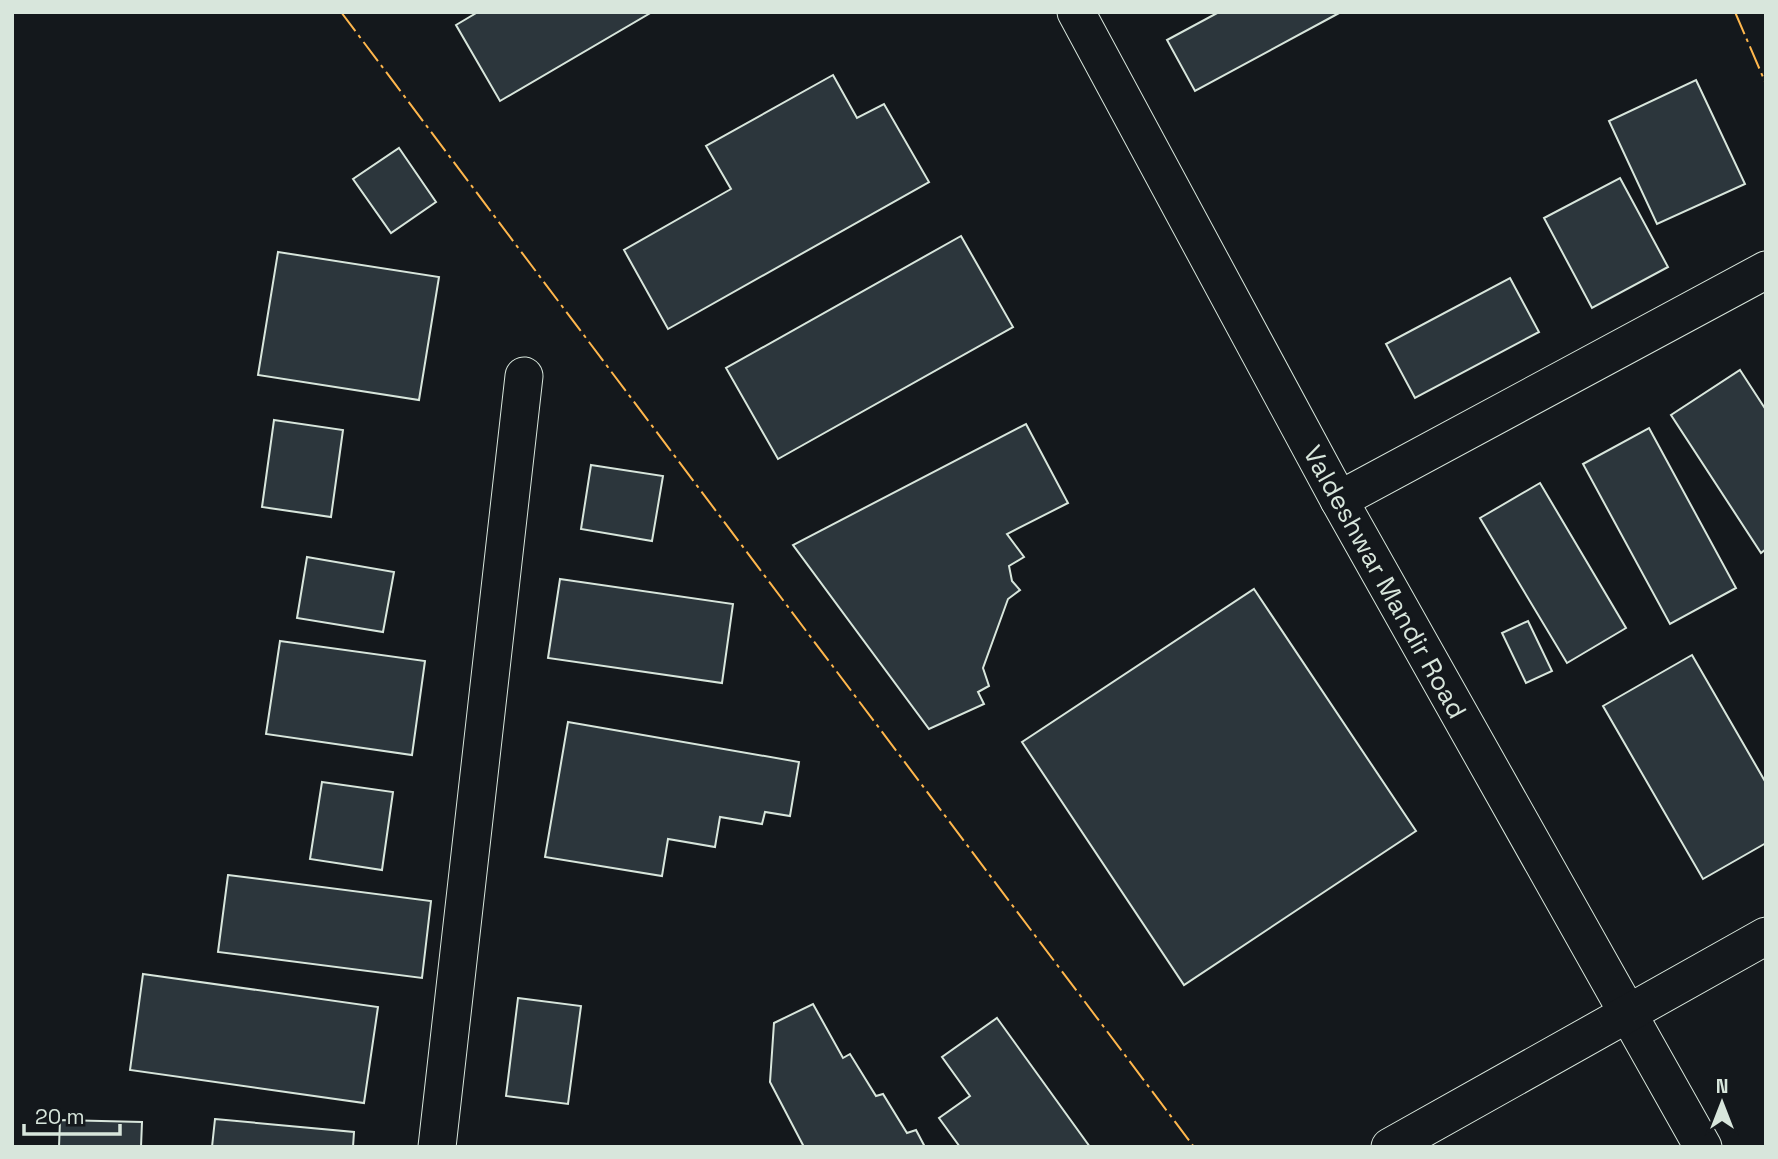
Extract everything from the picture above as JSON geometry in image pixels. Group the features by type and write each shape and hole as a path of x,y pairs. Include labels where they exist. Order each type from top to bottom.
{"street":[{"name":"Valdeshwar Mandir Road","path":"1076,12 1339,500 1703,1147"},
{"path":"1339,500 1766,270"},
{"path":"437,1147 524,376"},
{"path":"1390,1147 1766,936"}],"building":[{"path":"478,12 652,12 500,101 456,25"},
{"path":"1219,12 1341,12 1195,91 1167,40"},
{"path":"833,75 857,118 884,104 929,182 668,329 624,250 731,189 706,146"},
{"path":"1696,80 1745,184 1657,224 1609,121"},
{"path":"399,148 436,202 391,233 353,179"},
{"path":"1620,178 1668,267 1592,308 1544,218"},
{"path":"961,236 1013,327 778,459 726,368"},
{"path":"278,252 439,277 419,400 258,375"},
{"path":"1510,278 1539,332 1415,398 1386,344"},
{"path":"1740,370 1766,410 1766,549 1761,553 1671,415"},
{"path":"274,420 343,430 331,517 262,507"},
{"path":"1026,424 1068,503 1007,534 1024,557 1009,566 1012,581 1020,590 1008,599 983,668 989,686 978,692 984,704 929,729 793,545"},
{"path":"1649,428 1736,588 1670,624 1583,464"},
{"path":"591,465 663,476 652,541 581,529"},
{"path":"1540,483 1626,628 1567,663 1480,518"},
{"path":"307,557 394,572 383,632 297,618"},
{"path":"560,579 733,604 722,683 548,658"},
{"path":"1254,589 1416,831 1184,985 1022,742"},
{"path":"1528,621 1552,671 1526,683 1502,633"},
{"path":"280,641 425,661 412,755 266,734"},
{"path":"1692,655 1766,783 1766,843 1703,879 1603,706"},
{"path":"568,722 799,762 790,816 765,812 762,824 720,817 715,847 668,839 662,876 545,857"},
{"path":"322,782 393,792 382,870 310,859"},
{"path":"228,875 431,901 422,978 218,952"},
{"path":"143,974 378,1007 364,1103 130,1070"},
{"path":"518,998 581,1006 568,1104 506,1096"},
{"path":"813,1004 843,1058 850,1054 876,1096 883,1094 907,1133 916,1130 925,1147 804,1147 770,1082 774,1023"},
{"path":"997,1018 1090,1147 960,1147 939,1118 970,1096 942,1057"},
{"path":"215,1119 354,1132 353,1147 212,1147"},
{"path":"60,1120 142,1122 141,1147 59,1147"}],"power":[{"path":"341,12 1194,1147"},
{"path":"1735,12 1766,84"}]}
